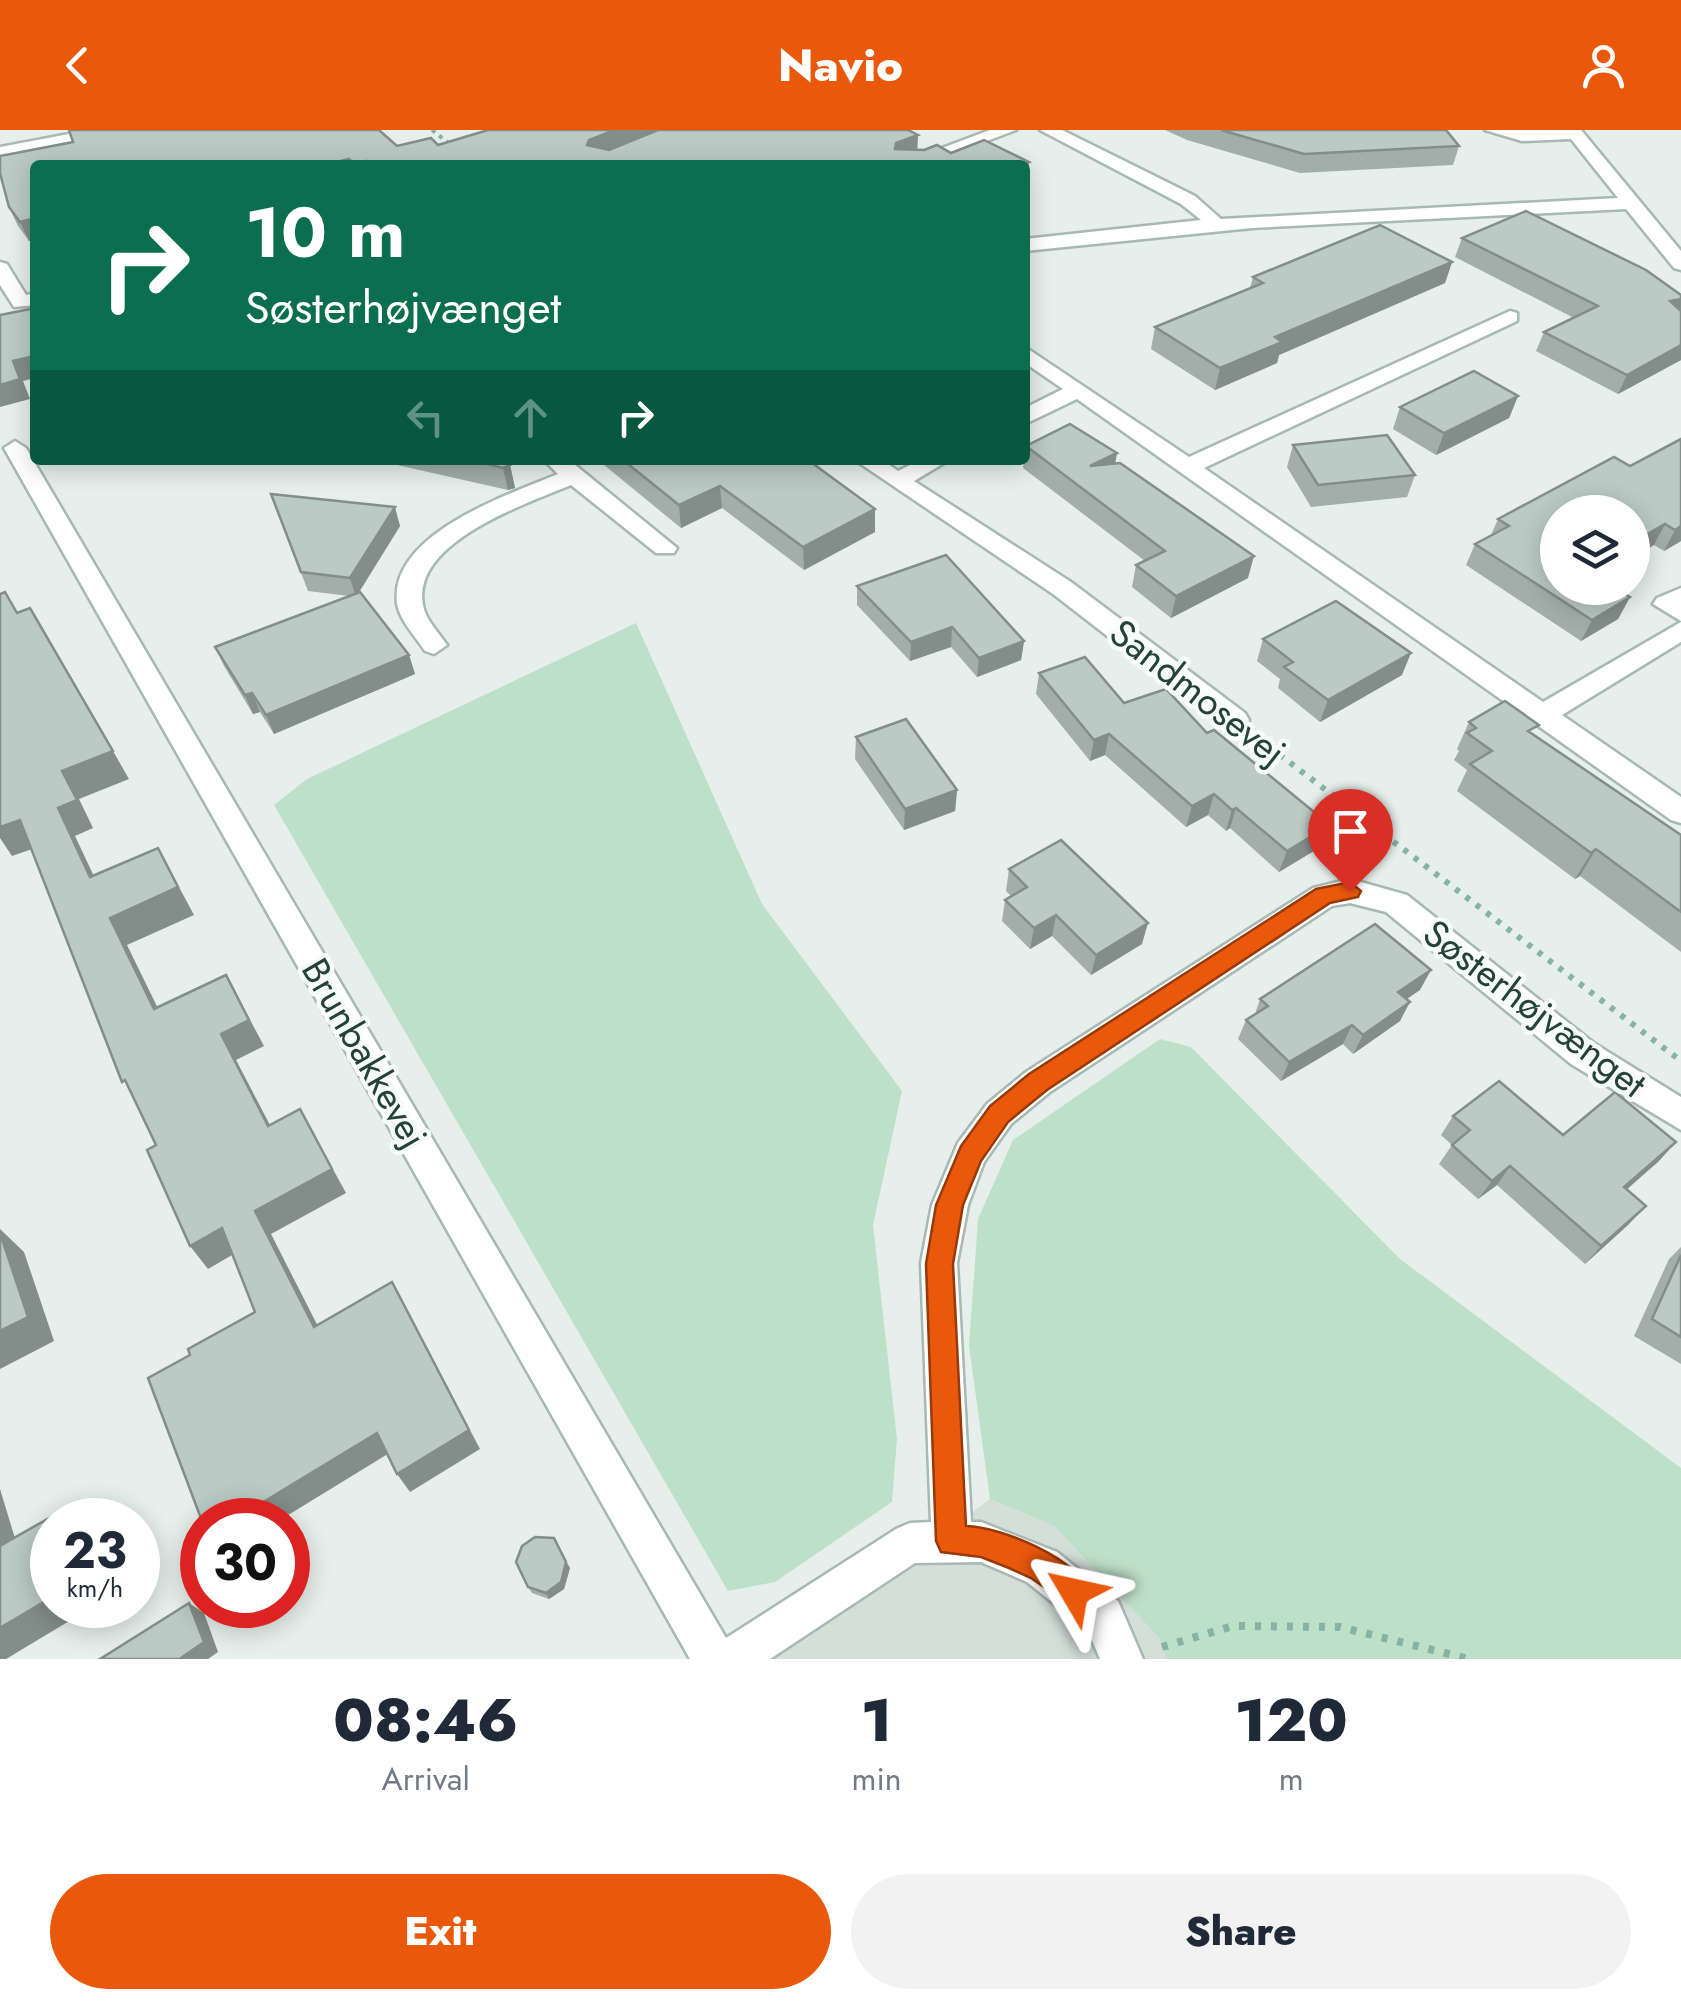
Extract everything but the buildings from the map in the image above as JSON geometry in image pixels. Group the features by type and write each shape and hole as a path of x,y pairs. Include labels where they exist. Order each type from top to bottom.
{"street":[{"path":"0,152 118,130"},
{"path":"920,160 1007,130"},
{"path":"1057,134 1087,130"},
{"path":"1494,130 1522,136 1574,132 1681,264"},
{"path":"1057,134 1188,200 1216,224"},
{"path":"1030,245 1216,224 1435,210 1632,204"},
{"path":"0,268 21,302 30,299"},
{"path":"1188,467 1510,316"},
{"path":"1030,356 1681,812"},
{"path":"1030,414 1078,390"},
{"name":"Brunbakkevej","path":"17,447 714,1659"},
{"name":"Sandmosevej","path":"874,465 1062,588 1235,720"},
{"path":"898,480 928,465"},
{"path":"434,644 409,604 412,575 424,554 449,533 564,468 665,548"},
{"path":"1681,596 1666,604 1681,614"},
{"path":"1540,716 1681,630"},
{"name":"Søsterhøjvænget","path":"952,1541 939,1264 950,1205 970,1154 999,1114 1038,1082 1324,896 1350,891 1396,903 1583,1054 1681,1115"},
{"path":"732,1659 910,1543 952,1541 981,1542 1042,1566 1103,1616 1122,1659"}],"path":[{"path":"432,130 462,153"},
{"name":"Sandmosevej","path":"1235,720 1681,1061"},
{"path":"1122,1659 1234,1626 1340,1628 1469,1659"}],"shaded area":[{"path":"990,1499 1054,1526 1159,1638 1167,1659 773,1659"}],"green space":[{"path":"636,623 762,904 902,1091 873,1225 897,1439 892,1502 775,1582 728,1591 274,805 307,779"},
{"path":"1160,1039 1191,1047 1400,1259 1681,1468 1681,1659 1167,1659 1159,1638 1054,1526 990,1499 969,1346 978,1219 1013,1140"}],"route":[{"path":"1074,1592 1042,1566 1014,1554 981,1542 952,1541 939,1264 950,1205 970,1154 999,1114 1038,1082 1324,896 1350,891"}]}
